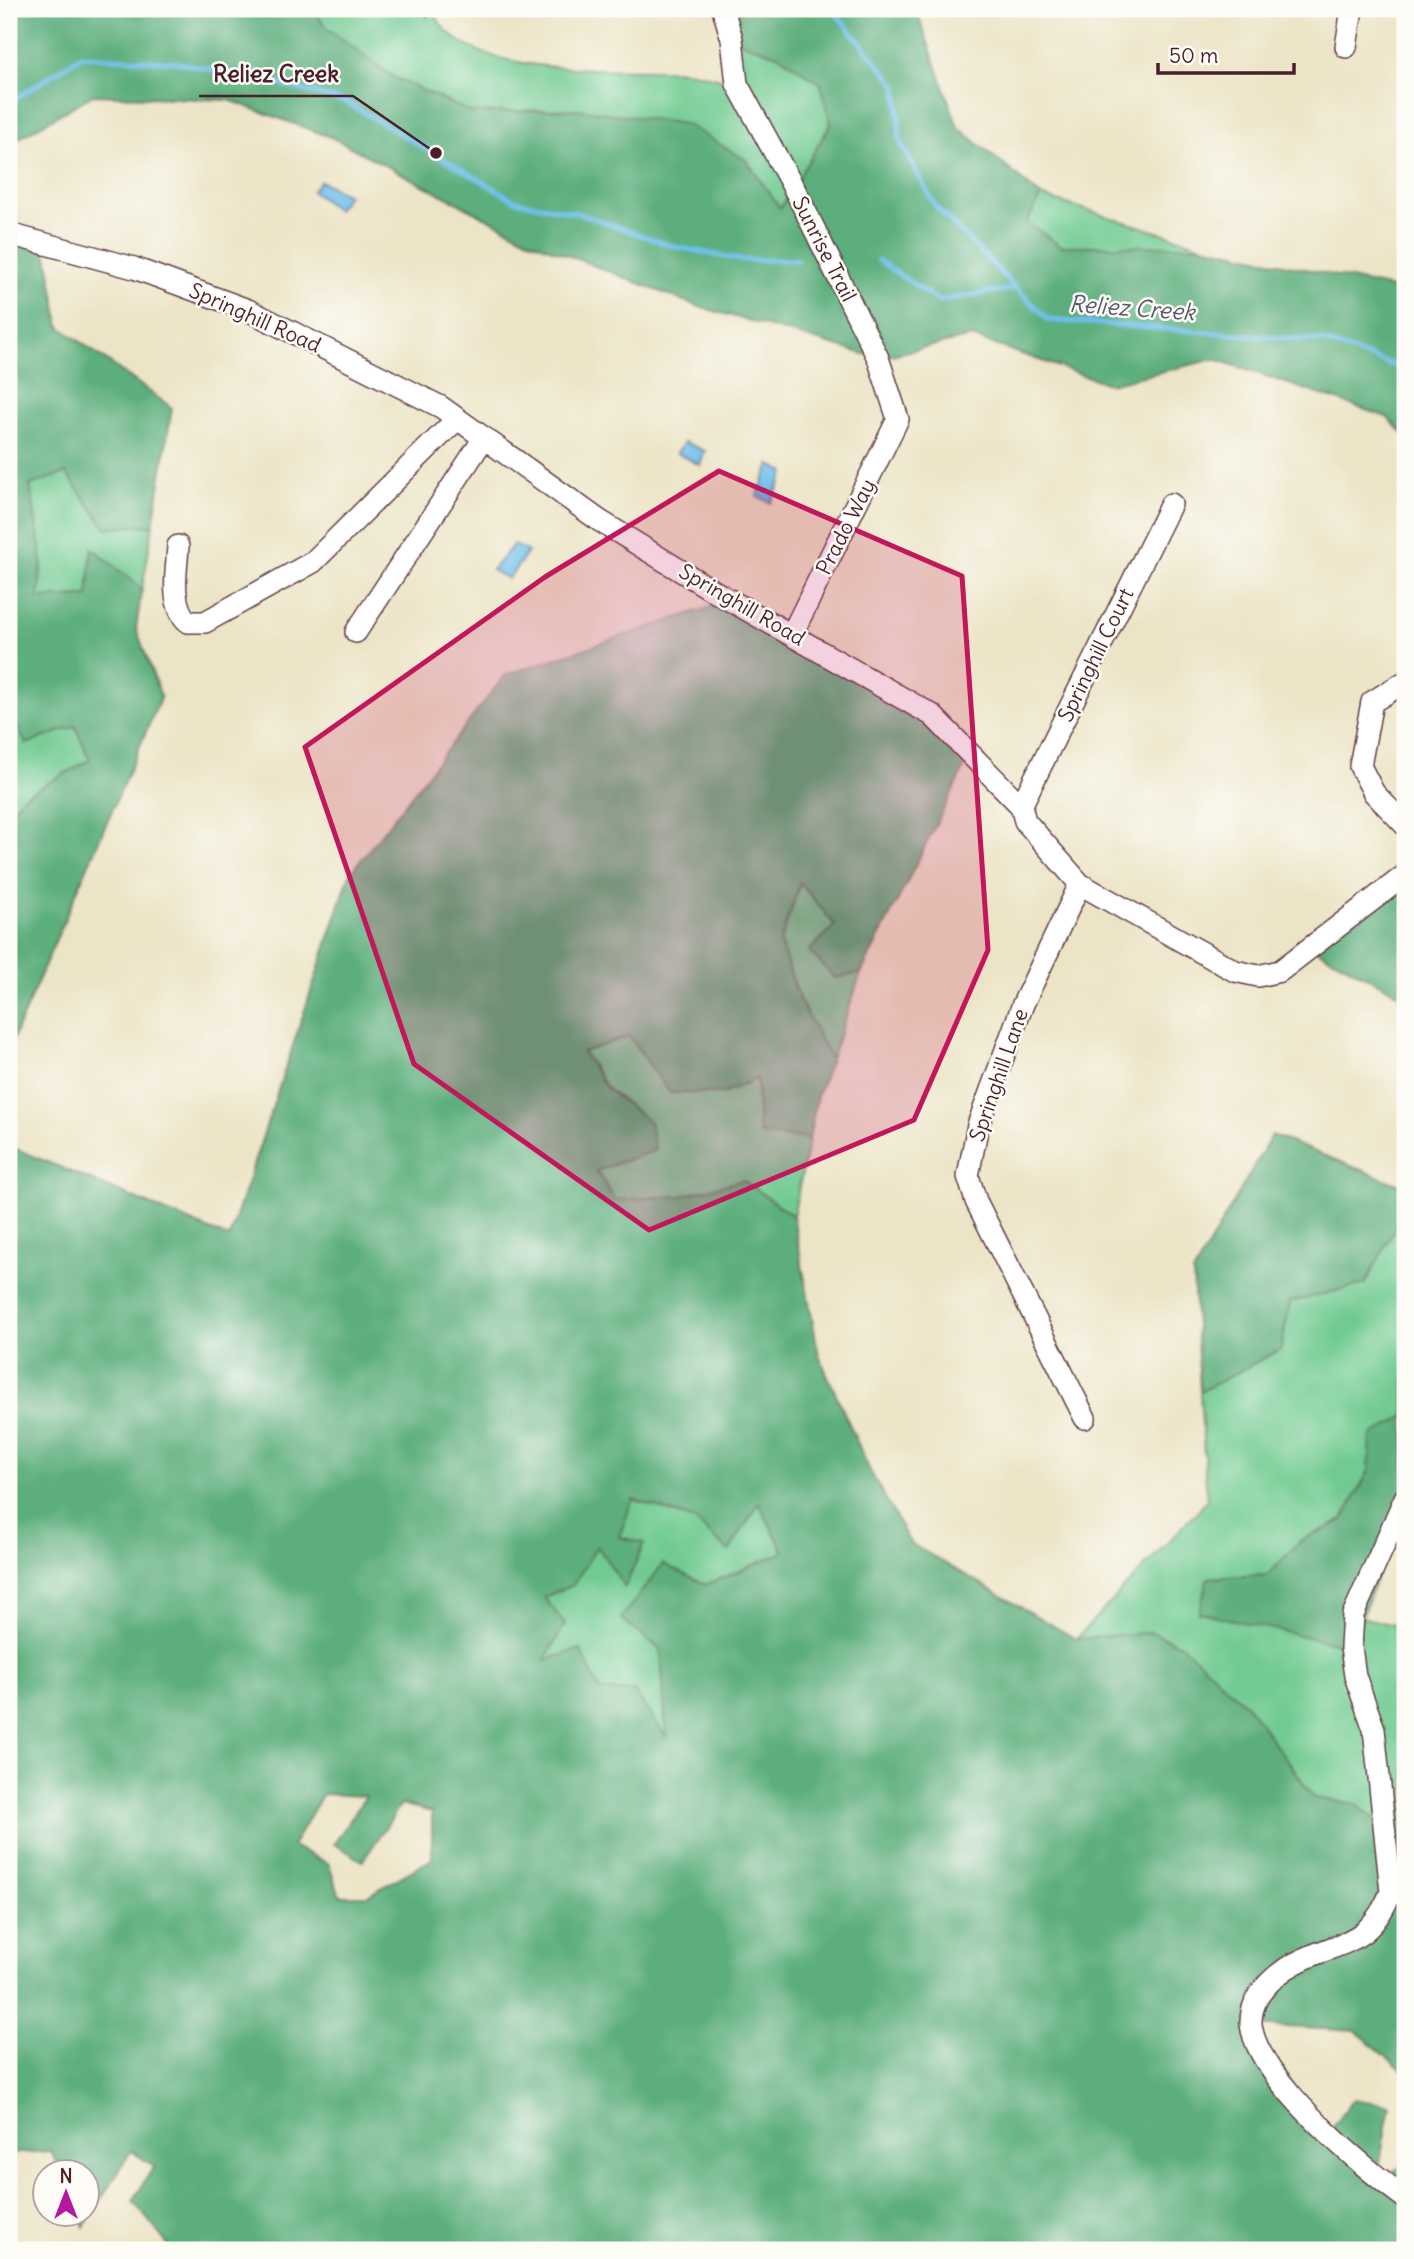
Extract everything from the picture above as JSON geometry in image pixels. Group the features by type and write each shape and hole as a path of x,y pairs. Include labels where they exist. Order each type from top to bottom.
{"street":[{"name":"Sunrise Trail","path":"723,9 733,40 737,84 839,277 878,358 898,419"},
{"path":"1346,47 1352,9"},
{"name":"Springhill Road","path":"9,234 134,268 248,310 441,407 600,521 932,715 1021,806 1025,821 1080,884 1235,971 1258,976 1280,971 1405,875"},
{"path":"178,546 176,596 182,616 188,622 205,622 313,562 457,419"},
{"name":"Prado Way","path":"792,635 898,419"},
{"path":"356,632 484,438"},
{"name":"Springhill Court","path":"1021,806 1171,504"},
{"path":"1402,683 1372,702 1360,766 1374,793 1405,825"},
{"name":"Springhill Lane","path":"1080,884 1023,1004 978,1125 968,1176 976,1201 1085,1418"},
{"path":"1405,1498 1353,1615 1351,1647 1355,1676 1374,1728 1391,1892 1382,1914 1362,1935 1288,1968 1260,1991 1253,2007 1251,2025 1258,2046 1283,2083 1327,2136 1405,2198"}],"path":[{"path":"386,9 436,16"}],"highlighted area":[{"path":"719,471 962,576 988,950 914,1120 649,1230 414,1064 305,747 545,577"}],"green space":[{"path":"9,9 312,9 327,28 393,77 472,113 577,109 686,124 746,160 780,208 831,124 821,84 780,56 732,39 723,9 916,9 958,127 1041,196 1027,222 1060,246 1203,246 1405,291 1405,436 1387,417 1215,359 1109,384 972,337 878,358 697,306 529,240 333,138 229,100 93,95 9,144"},
{"path":"312,9 433,9 449,33 474,49 507,60 584,69 685,71 737,84 732,39 780,56 821,83 831,124 780,209 746,160 577,109 472,113 393,77 327,28"},
{"path":"1041,196 1203,246 1060,246 1026,222"},
{"path":"9,234 45,244 60,327 172,408 153,525 106,528 66,473 30,485 42,561 38,598 88,596 92,548 142,589 136,628 161,697 9,1048 9,815 22,797 90,760 75,726 26,744 9,712"},
{"path":"66,472 106,528 153,525 142,589 92,549 88,596 38,598 42,561 30,485"},
{"path":"740,597 899,694 971,755 861,973 835,978 809,951 835,925 800,883 780,943 800,1001 831,1059 817,1096 809,1139 759,1134 757,1078 724,1093 670,1093 629,1036 583,1052 607,1089 650,1122 655,1150 596,1171 615,1200 681,1196 743,1180 793,1216 819,1356 869,1469 910,1543 1076,1639 1151,1632 1182,1645 1249,1708 1314,1798 1355,1804 1405,1841 1405,2072 1356,2031 1252,2025 1327,2135 1353,2099 1390,2105 1377,2177 1405,2166 1405,2250 172,2250 133,2201 154,2166 131,2151 102,2198 102,2158 54,2158 51,2151 9,2154 9,1155 14,1148 229,1238 350,874 505,675","holes":["633,1499 694,1520 729,1551 759,1503 784,1552 706,1585 663,1564 621,1618 661,1650 666,1737 634,1691 600,1691 580,1649 545,1660 565,1624 544,1597 573,1585 597,1546 625,1587 644,1543 619,1537","323,1794 366,1796 334,1844 363,1861 401,1804 432,1812 432,1859 367,1896 340,1896 328,1863 292,1846"]},
{"path":"9,712 27,744 75,726 90,760 22,797 9,815"},
{"path":"1405,875 1405,997 1311,947"},
{"path":"800,882 835,925 810,951 835,977 861,973 831,1059 800,1001 780,943"},
{"path":"629,1036 724,1093 757,1078 759,1133 809,1139 793,1216 743,1180 681,1196 615,1200 596,1170 655,1150 650,1122 607,1089 583,1052"},
{"path":"1272,1135 1405,1187 1405,1209 1365,1284 1290,1302 1281,1349 1200,1392 1193,1273"},
{"path":"1405,1209 1405,1416 1371,1436 1369,1471 1343,1520 1300,1541 1268,1575 1208,1578 1199,1612 1351,1647 1353,1615 1405,1628 1405,1840 1355,1804 1314,1798 1290,1763 1076,1639 1207,1501 1200,1392 1281,1349 1290,1302 1365,1284"},
{"path":"1405,1416 1405,1498 1351,1647 1199,1612 1208,1578 1268,1575 1300,1541 1343,1520 1369,1471 1371,1436"},
{"path":"632,1499 694,1520 729,1551 759,1503 785,1553 621,1618 661,1650 667,1739 600,1691 544,1660 565,1624 544,1597 573,1585 598,1545 624,1587 644,1544 619,1537"}],"water":[{"path":"320,181 348,195 337,210 312,191"},
{"path":"684,442 705,451 700,465 677,453"},
{"path":"770,465 785,472 771,503 757,496"},
{"path":"514,544 528,552 508,579 492,570"}],"waterway":[{"path":"832,9 897,86 900,142 935,206 1016,288"},
{"name":"Reliez Creek","path":"9,103 81,56 175,62 269,81 346,102 516,201 581,214 672,246 741,260 797,260"},
{"name":"Reliez Creek","path":"878,260 938,301 1016,288 1049,320 1323,341 1405,369"}],"place":[{"name":"Reliez Creek","path":"436,153"}]}
